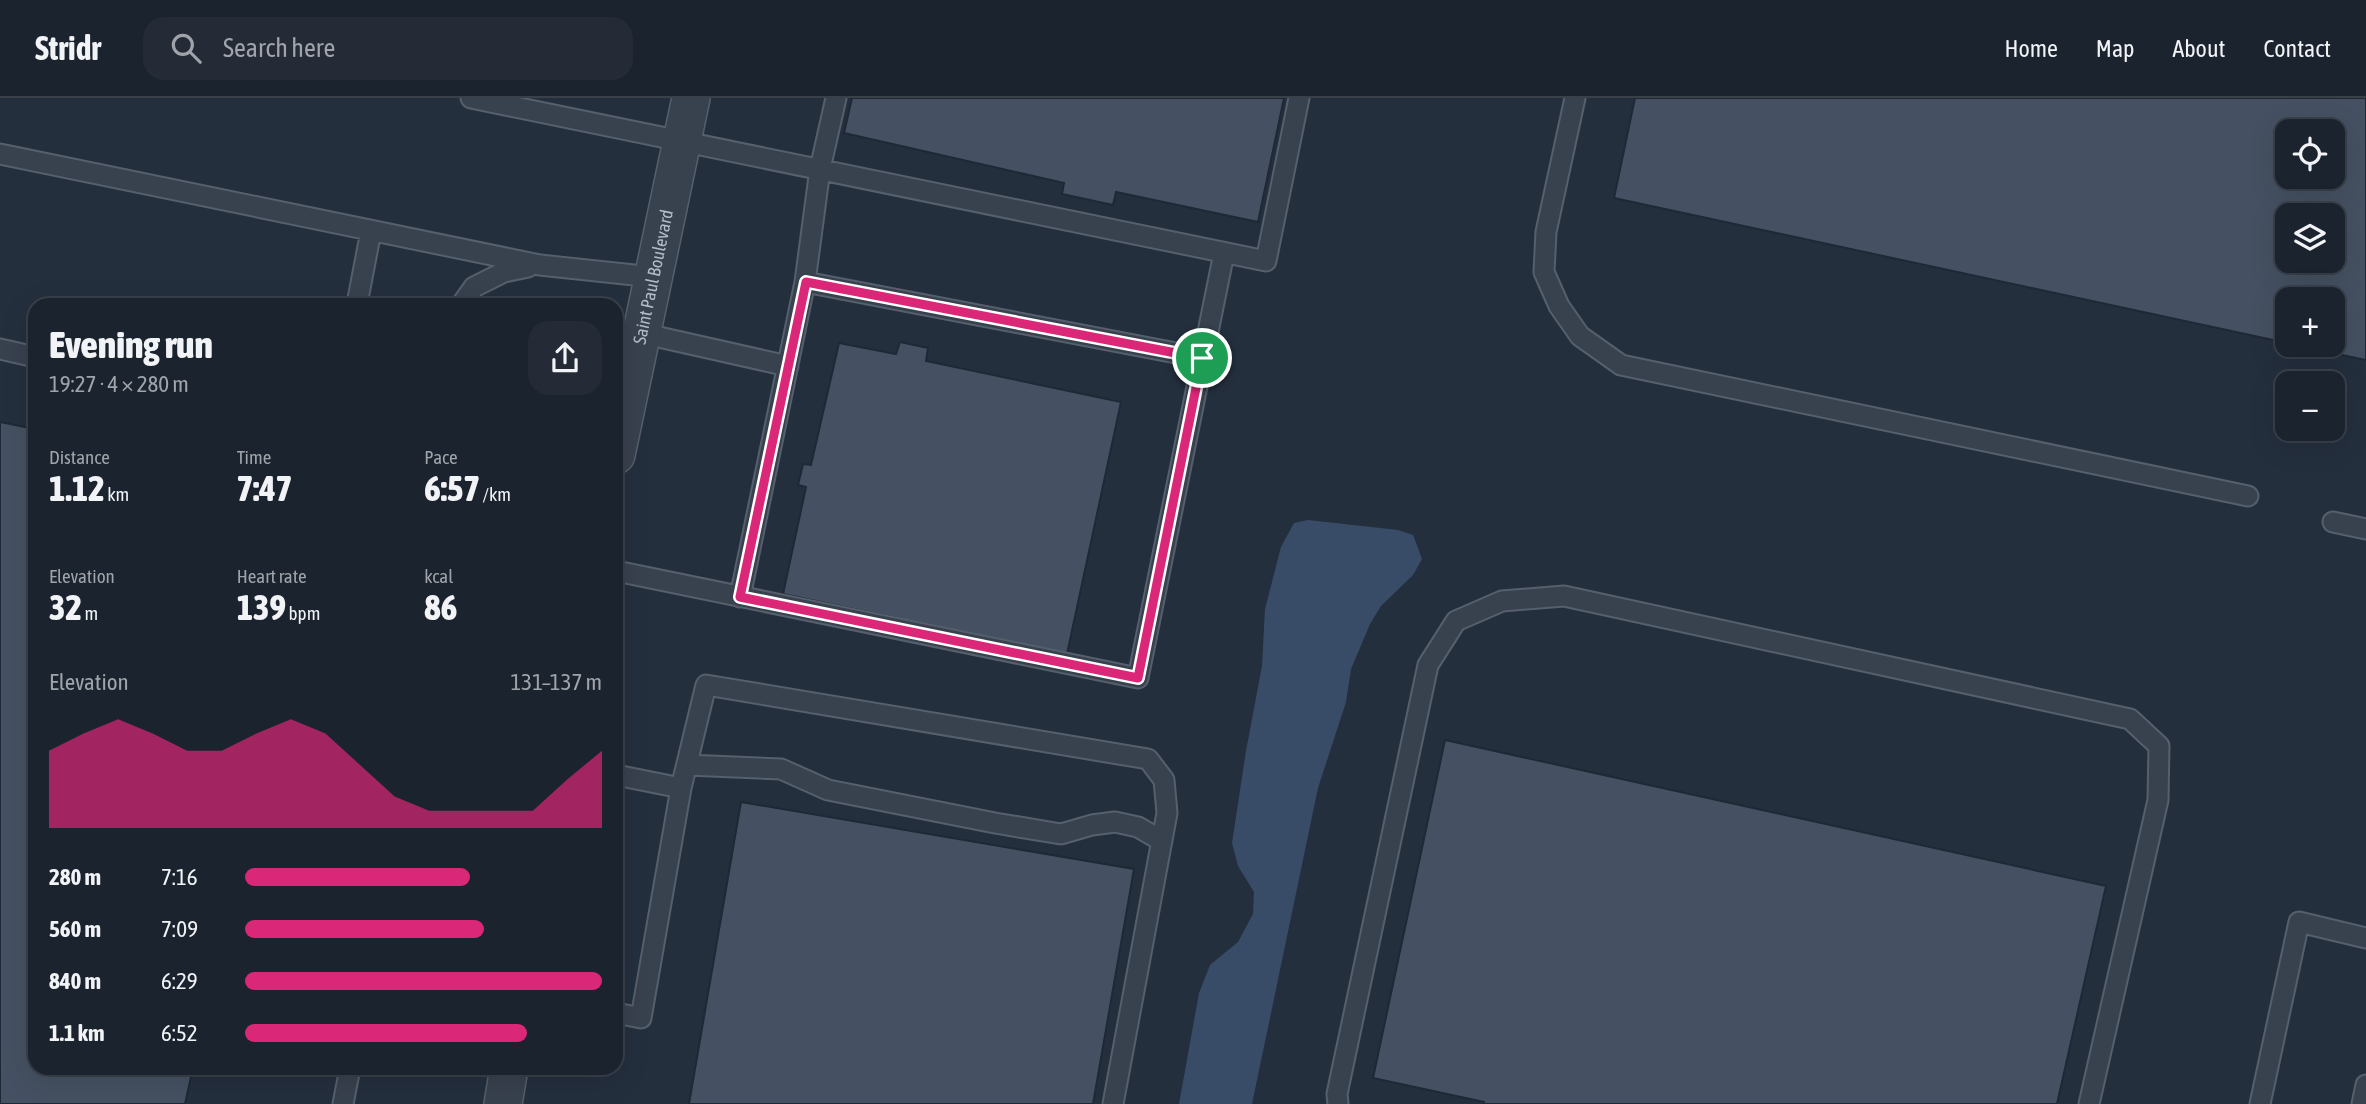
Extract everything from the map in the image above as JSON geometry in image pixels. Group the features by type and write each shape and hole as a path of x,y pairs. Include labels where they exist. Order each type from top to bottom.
{"street":[{"name":"Saint Paul Boulevard","path":"623,421 691,98"},
{"path":"503,1104 508,1075"}],"lane":[{"path":"471,98 505,101 682,141 1266,261 1299,98"},
{"path":"740,597 806,282 820,169 835,98"},
{"path":"1575,98 1546,232 1544,272 1559,306 1580,336 1621,365 2248,496"},
{"path":"0,154 540,265 653,277"},
{"path":"358,298 371,231"},
{"path":"623,572 1138,678 1224,253"},
{"path":"466,298 474,287 504,272 540,265"},
{"path":"806,282 1202,358"},
{"path":"641,333 788,366"},
{"path":"0,349 28,355"},
{"path":"2333,522 2366,529"},
{"path":"1338,1104 1337,1094 1428,665 1456,621 1502,601 1564,596 2130,719 2159,746 2158,800 2089,1104"},
{"path":"623,1014 641,1018 681,788 706,685 1148,759 1164,780 1167,813 1113,1104"},
{"path":"687,765 781,769 828,790 1061,834 1115,822 1138,827 1162,841"},
{"path":"623,776 681,788"},
{"path":"2260,1104 2299,922 2366,938"},
{"path":"343,1104 349,1075"},
{"path":"2362,1104 2366,1085"}],"water":[{"path":"1308,520 1398,530 1413,535 1422,559 1413,575 1381,606 1370,624 1351,669 1346,702 1318,788 1252,1104 1179,1104 1199,993 1210,965 1238,942 1253,914 1254,892 1238,866 1232,843 1262,666 1265,609 1281,547 1294,523"}],"building":[{"path":"852,98 1284,98 1258,222 1116,192 1113,205 1062,194 1064,183 844,133"},
{"path":"1635,98 2366,98 2366,360 2345,356 2345,287 2275,287 2275,340 1614,198"},
{"path":"900,342 928,348 926,361 1121,402 1067,654 783,594 806,487 798,485 803,464 811,465 839,343 896,354"},
{"path":"0,422 28,428 28,1075 191,1075 185,1104 0,1104"},
{"path":"1445,740 2106,886 2057,1104 1483,1104 1484,1102 1373,1078"},
{"path":"741,802 1134,869 1093,1104 689,1104"}],"route":[{"path":"806,282 1202,358 1138,678 740,597 806,282"}]}
